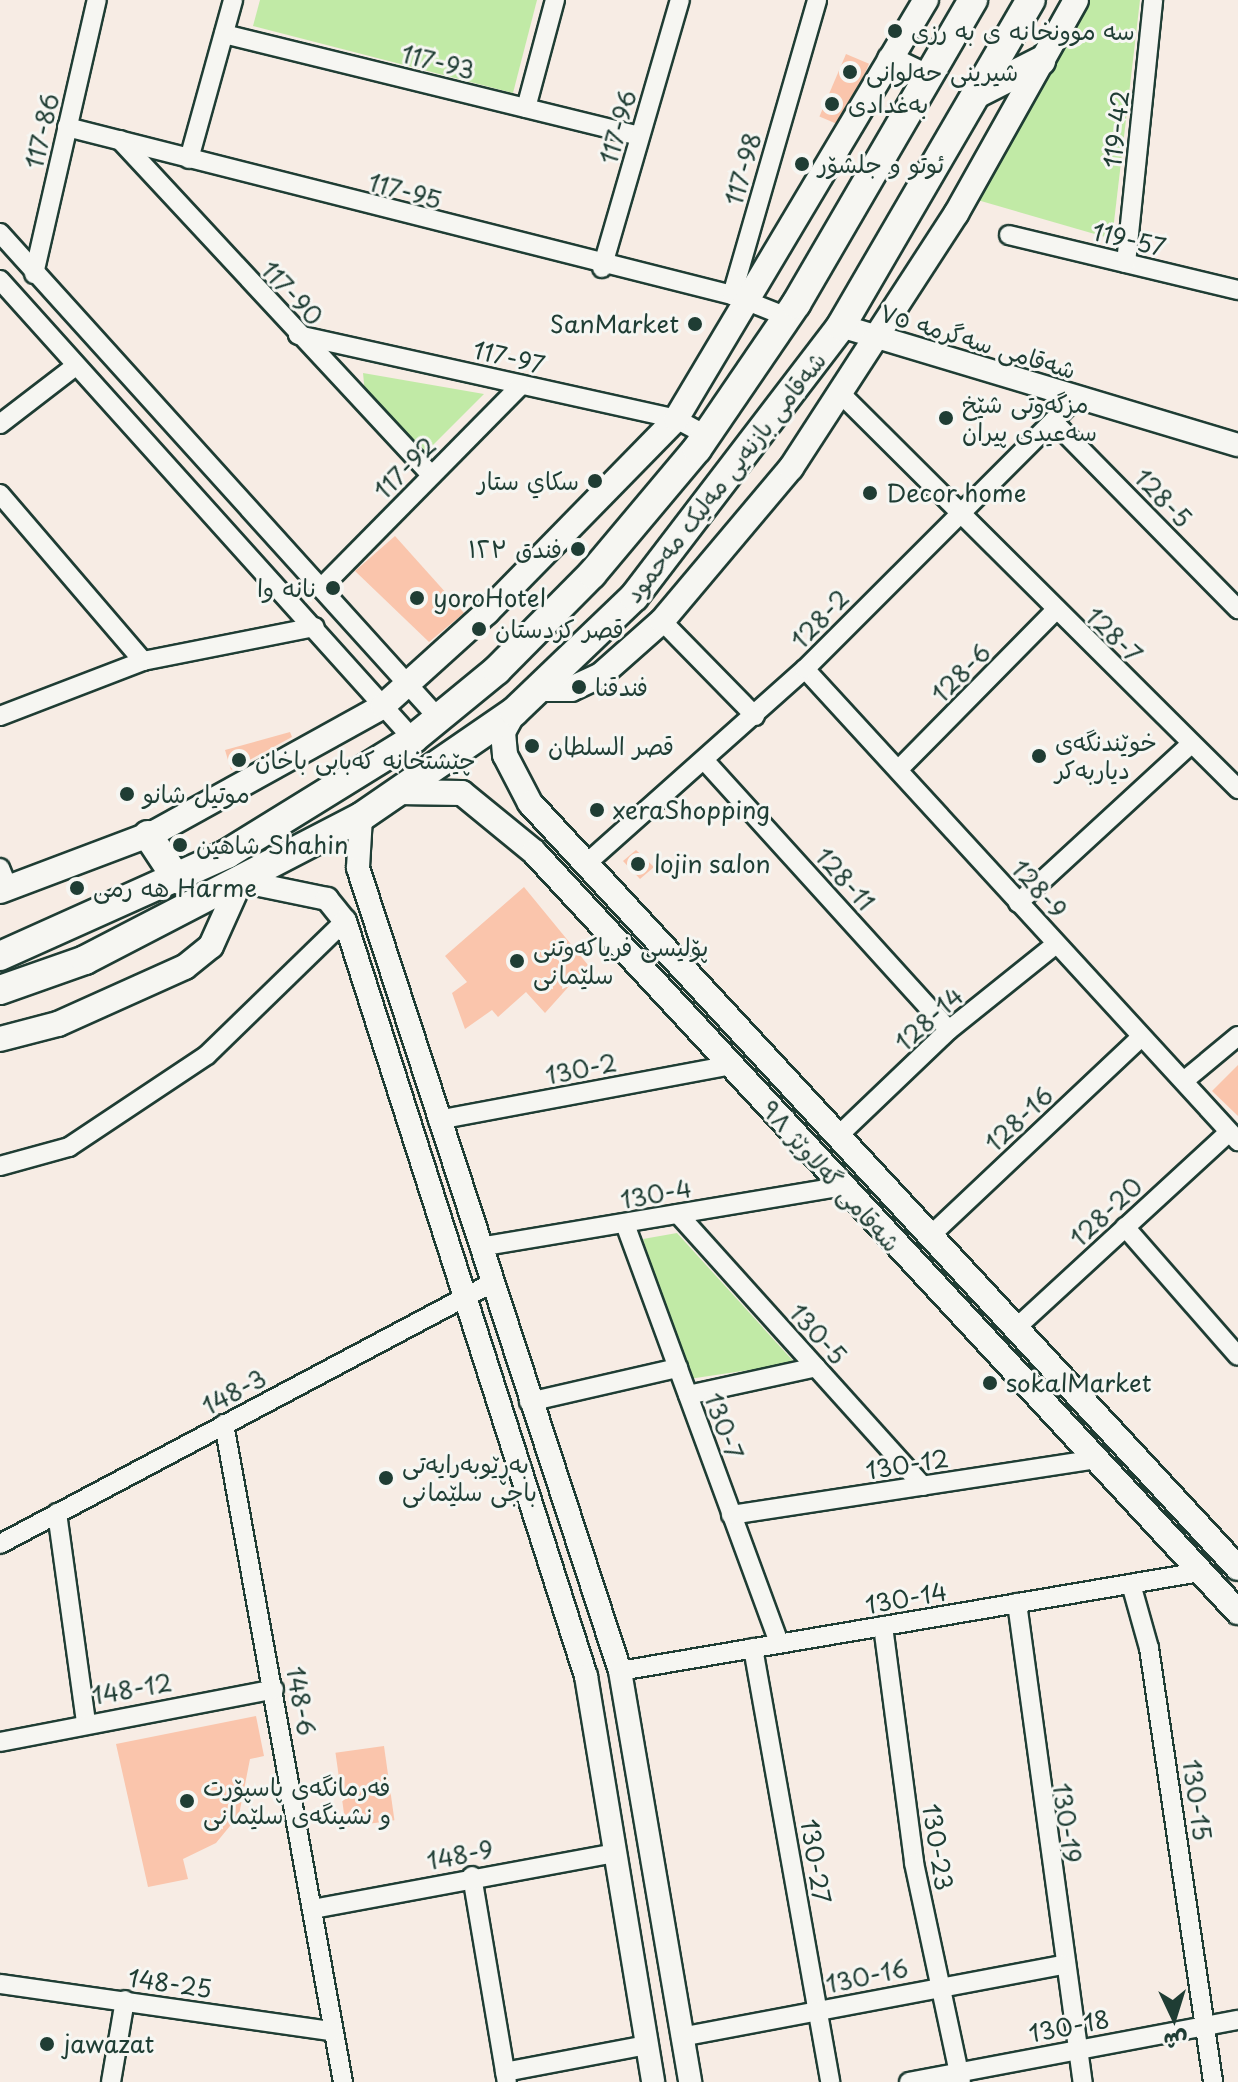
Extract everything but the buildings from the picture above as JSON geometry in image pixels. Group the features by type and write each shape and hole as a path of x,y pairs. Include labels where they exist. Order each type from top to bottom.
{"highway":[{"name":"شەقامی بازنەیی مەلیک مەحمود","path":"0,956 177,879 413,739 440,720 592,574 706,435 787,317 973,0"},
{"name":"شەقامی بازنەیی مەلیک مەحمود","path":"0,990 85,960 241,884 361,817 514,712 634,597 841,326 1031,0"},
{"path":"976,94 1041,61"},
{"path":"148,835 177,879"}],"main road":[{"path":"3,882 148,835 383,706 410,686 676,419 741,298 926,0"},
{"path":"537,689 592,681 662,621 724,553 842,395 1076,0"},
{"path":"890,59 929,78"},
{"name":"شەقامی گەلاوێژ ٩٨","path":"514,712 503,740 511,773 587,863 1238,1568"},
{"name":"شەقامی گەلاوێژ ٩٨","path":"398,792 438,788 476,801 725,1056 839,1187 1091,1460 1238,1612"},
{"path":"0,1039 58,1024 185,967 211,946 241,884"},
{"path":"725,1056 724,1031 741,1030"},
{"path":"930,1285 952,1284 960,1268"}],"street":[{"name":"117-86","path":"34,274 97,0"},
{"path":"189,159 233,0"},
{"path":"526,108 555,0"},
{"name":"117-96","path":"602,268 680,0"},
{"name":"117-98","path":"741,298 817,0"},
{"name":"119-42","path":"1126,263 1153,0"},
{"name":"117-93","path":"224,34 640,136"},
{"name":"117-95","path":"67,127 602,268 741,298"},
{"name":"117-90","path":"120,140 431,475"},
{"path":"0,233 34,274 324,585 440,720"},
{"name":"119-57","path":"1009,235 1238,290"},
{"path":"0,280 74,367 315,627 413,739"},
{"path":"741,298 787,317"},
{"name":"شەقامی سەگرمە ٧٥","path":"841,326 1238,445"},
{"name":"117-97","path":"298,335 676,419 706,435"},
{"path":"0,424 74,367"},
{"name":"117-92","path":"324,585 521,385"},
{"name":"128-7","path":"842,395 1055,611 1191,744 1236,783"},
{"name":"128-2","path":"587,863 805,669 958,512 1076,398"},
{"name":"128-5","path":"1053,421 1238,609"},
{"path":"0,494 143,661"},
{"name":"128-6","path":"900,768 1055,611"},
{"path":"662,621 755,716"},
{"path":"0,716 143,661 315,627"},
{"name":"128-9","path":"805,669 900,768 1018,903 1141,1037 1185,1080 1233,1136"},
{"path":"1018,903 1191,744"},
{"name":"128-11","path":"705,761 949,1030"},
{"path":"361,817 358,868 529,1402 620,1671 690,2082"},
{"path":"241,884 327,899 345,921 586,1676 653,2082"},
{"path":"0,1166 69,1147 207,1055 345,921"},
{"name":"128-14","path":"838,1136 949,1030 1056,944"},
{"path":"1185,1080 1238,1036"},
{"name":"128-16","path":"930,1236 1141,1037"},
{"name":"130-2","path":"438,1120 725,1056"},
{"name":"128-20","path":"1016,1328 1125,1227 1233,1136"},
{"name":"130-4","path":"480,1247 839,1187"},
{"name":"130-5","path":"678,1214 923,1486"},
{"name":"130-7","path":"625,1224 779,1643"},
{"path":"1125,1227 1238,1356"},
{"name":"148-3","path":"0,1544 492,1283"},
{"path":"688,1395 816,1367"},
{"path":"529,1402 678,1368"},
{"name":"148-6","path":"224,1424 343,2082"},
{"name":"130-12","path":"731,1515 1091,1460"},
{"path":"57,1513 86,1721"},
{"name":"130-14","path":"620,1671 1200,1572"},
{"name":"130-15","path":"1131,1584 1154,1679 1213,2082"},
{"name":"130-19","path":"1017,1603 1063,1965 1083,2082"},
{"name":"130-23","path":"883,1626 939,1985 959,2077"},
{"name":"130-27","path":"753,1648 830,2082"},
{"name":"148-12","path":"0,1742 86,1721 274,1689"},
{"name":"148-9","path":"313,1909 472,1876 616,1853"},
{"path":"472,1876 506,2077 646,2045"},
{"name":"130-16","path":"681,2037 939,1985 1063,1965"},
{"name":"148-25","path":"0,1984 332,2031"},
{"path":"111,2082 125,2000"},
{"name":"130-18","path":"909,2082 959,2077 1077,2048 1238,2020"}],"green space":[{"path":"260,0 537,0 513,93 253,26"},
{"path":"1088,0 1140,0 1112,239 974,199"},
{"path":"363,373 484,394 426,452 365,394"},
{"path":"677,1233 795,1363 689,1379 643,1239"}],"place":[{"name":"سه موونخانه ی به رزی","path":"895,31"},
{"name":"شیرینی ‌حەلوانی","path":"850,72"},
{"name":"بەغدادی","path":"832,104"},
{"name":"ئوتو و جلشۆر","path":"802,164"},
{"name":"SanMarket","path":"695,324"},
{"name":"مزگەوتی شێخ سەعیدی پیران","path":"946,418"},
{"name":"سكاي ستار","path":"595,481"},
{"name":"Decor home","path":"870,493"},
{"name":"فندق ١٢٣","path":"578,549"},
{"name":"نانه وا","path":"333,588"},
{"name":"yoroHotel","path":"417,598"},
{"name":"قصر كردستان","path":"479,629"},
{"name":"فندقنا","path":"579,687"},
{"name":"قصر السلطان","path":"532,746"},
{"name":"خوێندنگەی دیاربەکر","path":"1039,756"},
{"name":"چێشتخانە کەبابی باخان","path":"239,760"},
{"name":"موتيل شانو","path":"127,794"},
{"name":"xeraShopping","path":"597,810"},
{"name":"شاهین Shahin","path":"180,845"},
{"name":"lojin salon","path":"638,864"},
{"name":"هه رمی Harme","path":"77,888"},
{"name":"پۆلیسی فریاکەوتنی سلێمانی","path":"517,961"},
{"name":"sokalMarket","path":"990,1383"},
{"name":"بەڕێوبەرایەتی باجی سلێمانی","path":"386,1478"},
{"name":"فەرمانگەی پاسپۆرت و نشینگەی سلێمانی","path":"187,1801"},
{"name":"jawazat","path":"47,2044"}]}
